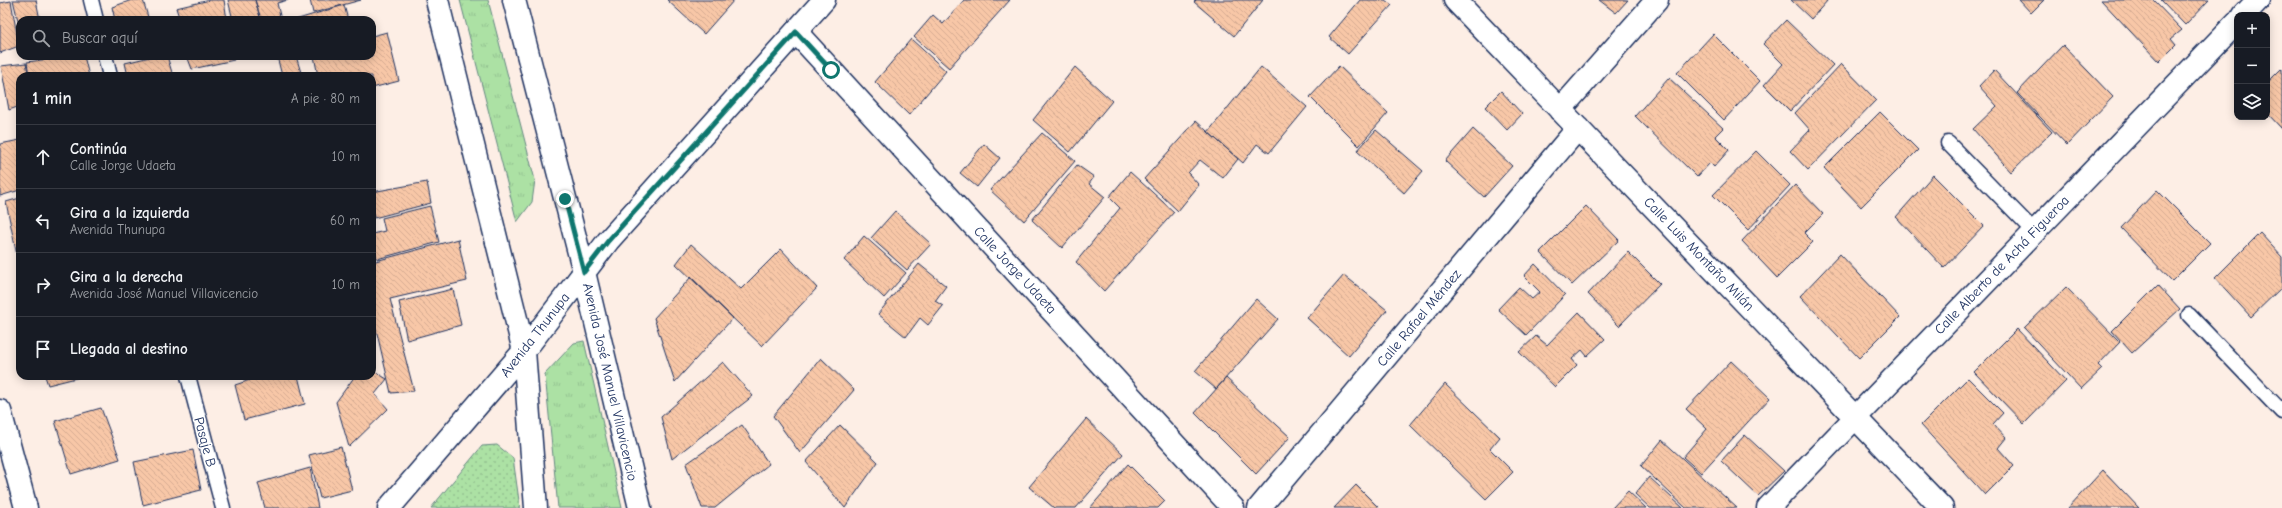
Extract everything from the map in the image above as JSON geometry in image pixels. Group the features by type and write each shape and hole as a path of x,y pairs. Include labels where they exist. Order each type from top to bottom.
{"street":[{"path":"437,0 524,351 536,508"},
{"name":"Avenida José Manuel Villavicencio","path":"514,0 584,272 640,508"},
{"name":"Avenida Thunupa","path":"389,508 524,351 608,241 824,0"},
{"name":"Calle Luis Montaño Milán","path":"1455,0 1942,508"},
{"path":"1560,110 1657,0"},
{"path":"2247,12 2258,0"},
{"name":"Calle Alberto de Achá Figueroa","path":"1768,508 1854,417 2234,25"},
{"name":"Calle Jorge Udaeta","path":"796,32 1233,508"},
{"name":"Calle Rafael Méndez","path":"1259,508 1578,128"},
{"path":"0,411 26,508"}],"lane":[{"path":"91,0 95,16"},
{"path":"106,60 109,72"},
{"path":"1948,143 2035,232"},
{"path":"2189,315 2282,412"},
{"name":"Pasaje B","path":"189,380 223,508"}],"green space":[{"path":"460,0 488,0 535,180 532,202 517,222"},
{"path":"584,341 622,508 558,508 545,374 574,343"},
{"path":"497,445 513,458 520,508 431,508 482,446"}],"building":[{"path":"13,0 36,0 39,16 17,16"},
{"path":"132,0 143,0 148,16 114,16 112,7"},
{"path":"210,0 224,0 226,16 179,16 176,8"},
{"path":"228,0 255,0 260,16 232,16"},
{"path":"255,0 288,0 277,3 280,16 260,16"},
{"path":"310,0 361,0 313,13"},
{"path":"667,0 734,0 704,34"},
{"path":"964,0 1010,0 949,68 914,37 933,15 943,24"},
{"path":"1196,0 1263,0 1234,36 1194,2"},
{"path":"1360,0 1385,0 1392,5 1348,54 1329,37"},
{"path":"1599,0 1628,0 1616,13"},
{"path":"1791,0 1828,0 1811,19"},
{"path":"2019,0 2044,0 2031,13"},
{"path":"2101,0 2153,0 2182,30 2171,39 2176,45 2159,62"},
{"path":"2161,0 2209,0 2185,25"},
{"path":"11,1 16,29 16,47 0,53 0,3"},
{"path":"344,5 347,16 308,16"},
{"path":"1786,20 1833,65 1790,111 1764,85 1783,64 1763,44"},
{"path":"387,32 399,81 376,87 376,72 317,72 315,60 376,60 376,35"},
{"path":"1713,34 1760,81 1724,120 1677,73"},
{"path":"911,39 946,71 909,115 875,82"},
{"path":"2063,45 2113,97 2067,145 2017,93"},
{"path":"42,60 85,60 88,72 28,72 27,62"},
{"path":"137,60 168,60 172,72 127,72 125,63"},
{"path":"189,60 234,60 192,69"},
{"path":"278,60 297,60 301,72 281,72"},
{"path":"26,63 28,72 16,72 16,107 9,110 1,66"},
{"path":"1841,64 1876,100 1808,170 1790,151 1810,130 1795,113"},
{"path":"1339,66 1388,113 1359,146 1310,97"},
{"path":"1075,67 1112,101 1070,152 1033,120"},
{"path":"1261,67 1307,107 1269,153 1257,144 1243,163 1208,132"},
{"path":"2282,68 2282,129 2270,116 2270,80"},
{"path":"1994,70 2052,132 2011,172 1973,129 1997,106 1979,86"},
{"path":"1669,78 1723,128 1715,136 1729,150 1714,167 1710,163 1697,177 1635,116"},
{"path":"1501,91 1522,114 1507,130 1485,107"},
{"path":"1880,112 1918,150 1861,207 1824,168"},
{"path":"1196,121 1238,159 1223,178 1200,160 1188,173 1199,185 1178,211 1144,179"},
{"path":"1473,129 1512,166 1484,197 1445,161"},
{"path":"1376,130 1423,171 1404,193 1357,151"},
{"path":"1042,133 1075,161 1024,221 990,190"},
{"path":"16,141 16,191 0,196 0,144"},
{"path":"984,144 1000,158 977,187 960,173"},
{"path":"1756,151 1790,185 1748,230 1713,195"},
{"path":"1077,165 1094,177 1089,184 1105,197 1062,248 1032,220"},
{"path":"1130,172 1174,212 1104,291 1076,262 1120,208 1109,197"},
{"path":"1933,175 1984,226 1944,268 1896,217"},
{"path":"427,182 431,203 376,217 376,191"},
{"path":"1795,185 1823,214 1804,233 1813,242 1777,278 1742,241"},
{"path":"2157,190 2210,243 2172,281 2121,228"},
{"path":"16,199 16,251 6,202"},
{"path":"430,206 439,242 377,259 376,233 385,231 382,218"},
{"path":"1586,206 1619,240 1572,285 1540,252"},
{"path":"895,211 931,244 907,270 871,238"},
{"path":"2260,233 2282,257 2282,287 2251,317 2215,278"},
{"path":"864,236 906,273 884,298 844,260"},
{"path":"458,239 467,281 390,299 414,391 391,393 376,329 376,261"},
{"path":"691,244 741,289 781,249 817,288 762,346 676,264"},
{"path":"1628,252 1660,284 1619,326 1588,294"},
{"path":"1840,254 1900,317 1859,358 1800,296"},
{"path":"919,264 946,286 935,301 943,306 928,325 920,318 906,337 878,314"},
{"path":"1535,264 1565,295 1526,335 1498,309 1519,287 1532,299 1540,292 1524,276"},
{"path":"1344,275 1387,310 1349,356 1307,318"},
{"path":"691,277 733,318 675,382 654,318"},
{"path":"2158,285 2180,309 2132,353 2112,331"},
{"path":"2066,287 2120,342 2098,365 2102,369 2081,389 2024,328"},
{"path":"453,289 461,325 407,340 399,302"},
{"path":"1256,299 1278,319 1216,389 1195,371"},
{"path":"1579,312 1605,339 1587,356 1582,350 1572,359 1577,365 1555,387 1519,352 1536,336 1547,345"},
{"path":"2017,329 2066,381 2024,424 1974,372"},
{"path":"821,358 854,390 800,453 773,416"},
{"path":"1731,361 1770,398 1701,473 1683,457 1707,429 1686,409"},
{"path":"723,362 753,396 672,459 661,417"},
{"path":"376,372 387,379 375,394 388,409 349,447 336,402 352,380 376,380"},
{"path":"1226,378 1290,437 1256,474 1195,413"},
{"path":"1968,378 2003,413 1993,424 2006,438 1998,448 2014,466 1985,495 1921,425"},
{"path":"46,380 68,380 48,385"},
{"path":"250,380 299,380 305,404 244,420 235,385"},
{"path":"1445,384 1500,437 1490,449 1513,472 1486,499 1410,425"},
{"path":"101,408 120,459 71,474 55,421"},
{"path":"1086,419 1123,454 1076,508 1054,508 1029,487"},
{"path":"742,425 769,464 715,508 702,508 686,464"},
{"path":"840,425 878,462 845,508 806,462"},
{"path":"1745,435 1784,471 1758,496 1721,461"},
{"path":"1662,440 1737,508 1686,508 1641,466"},
{"path":"341,447 352,490 320,498 309,455"},
{"path":"193,450 201,490 143,505 134,462"},
{"path":"1128,464 1165,501 1158,508 1090,508"},
{"path":"310,468 318,508 265,508 258,483"},
{"path":"2103,470 2139,508 2068,508"},
{"path":"1649,477 1683,508 1650,508 1635,494"},
{"path":"1356,485 1379,508 1334,508"},
{"path":"1628,491 1646,508 1612,508"}],"route":[{"path":"565,199 584,272 608,241 796,32 831,70"}]}
